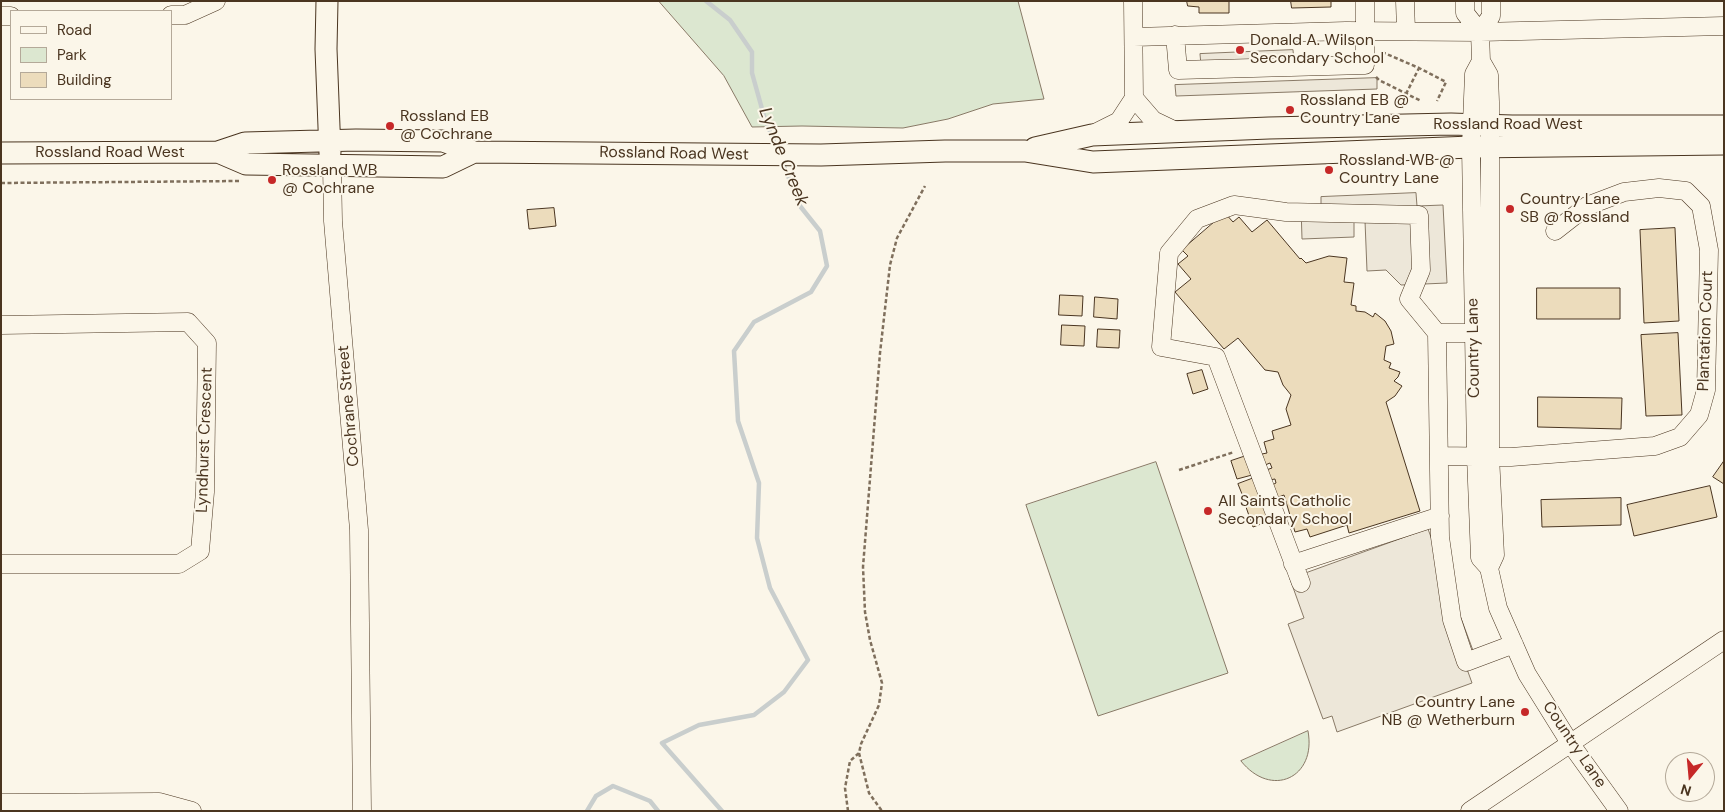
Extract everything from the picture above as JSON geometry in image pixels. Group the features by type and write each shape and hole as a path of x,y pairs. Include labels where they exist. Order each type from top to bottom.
{"main road":[{"name":"Cochrane Street","path":"327,1 326,49 329,141 332,166"},
{"name":"Rossland Road West","path":"1024,151 1092,135 1368,125 1724,126"},
{"name":"Rossland Road West","path":"1,153 218,152 245,142 356,140 443,141 474,152 821,155 945,151 1024,151 1093,162 1480,147 1724,144"},
{"name":"Rossland Road West","path":"218,152 246,164 443,167 474,152"}],"street":[{"path":"172,15 185,14 216,1"},
{"path":"1092,135 1119,122 1134,98 1133,1"},
{"path":"1175,35 1178,70 1365,65 1365,1"},
{"path":"1405,1 1406,31"},
{"path":"1465,1 1465,13 1480,32"},
{"path":"1480,32 1491,16 1491,1"},
{"path":"1134,37 1366,30 1480,32 1724,26"},
{"name":"Country Lane","path":"1480,32 1482,61 1489,75 1480,125 1483,456 1480,558 1489,568 1498,608 1527,674 1570,743 1619,811"},
{"path":"1134,98 1152,120 1179,132"},
{"name":"Country Lane","path":"1480,147 1474,333 1483,456"},
{"name":"Cochrane Street","path":"332,166 333,221 359,530 362,811"},
{"name":"Plantation Court","path":"1439,456 1511,457 1655,446 1680,437 1698,415 1706,390 1709,250 1701,206 1686,191 1659,188 1624,192 1587,206 1555,231"},
{"path":"1301,583 1216,357 1161,347 1169,253 1197,219 1234,205 1286,212 1419,215 1421,270 1409,299 1437,333 1440,537 1452,620 1466,662 1514,644"},
{"name":"Lyndhurst Crescent","path":"1,325 188,322 207,343 205,492 200,552 179,564 1,564"},
{"path":"1437,333 1474,333"},
{"path":"1293,564 1440,516"},
{"path":"1470,811 1724,640"},
{"path":"1,803 159,802 192,811"}],"path":[{"path":"1365,65 1380,80 1421,101"},
{"path":"1406,94 1419,68"},
{"path":"1437,101 1446,82"},
{"path":"1,182 246,182"},
{"path":"882,811 869,793 859,753 861,744 879,706 882,683 870,640 865,612 863,568 880,353 890,265 897,238 925,186"},
{"path":"1179,470 1250,448"},
{"path":"848,811 845,788 850,761 859,753"}],"green space":[{"path":"659,1 1018,1 1044,99 993,104 948,119 903,128 752,127 724,76"},
{"path":"1156,462 1228,673 1098,716 1026,505"},
{"path":"1308,731 1309,747 1306,761 1299,771 1289,778 1278,781 1265,779 1253,773 1241,761"}],"shaded area":[{"path":"1293,50 1294,61 1201,65 1200,54"},
{"path":"1377,78 1377,89 1176,96 1175,85"},
{"path":"1416,193 1417,206 1443,205 1447,283 1401,285 1386,270 1367,271 1365,221 1354,221 1354,237 1302,239 1301,207 1321,206 1321,197"},
{"path":"1428,529 1478,664 1467,669 1472,683 1337,732 1332,716 1323,719 1288,624 1304,618 1290,579"}],"building":[{"path":"1187,1 1229,1 1229,13 1199,13 1199,7 1188,6"},
{"path":"1291,1 1331,1 1331,7 1292,8"},
{"path":"554,208 556,226 529,229 527,210"},
{"path":"1225,213 1233,222 1239,217 1252,232 1267,220 1300,259 1306,263 1329,256 1347,258 1344,282 1354,283 1351,305 1356,306 1356,311 1365,312 1373,317 1375,313 1385,321 1391,331 1394,344 1386,346 1384,360 1391,363 1389,368 1400,372 1394,381 1402,386 1395,396 1386,402 1420,511 1349,533 1347,525 1310,537 1307,529 1295,532 1284,495 1276,498 1272,485 1276,483 1275,479 1269,480 1266,470 1272,468 1270,463 1265,465 1262,454 1267,453 1264,442 1274,439 1272,431 1291,425 1286,409 1291,395 1283,385 1278,372 1265,370 1238,338 1224,349 1175,292 1191,279 1178,264 1188,256 1182,250"},
{"path":"1675,228 1679,321 1644,323 1640,230"},
{"path":"1537,288 1620,288 1620,319 1537,319"},
{"path":"1060,295 1083,296 1082,316 1059,315"},
{"path":"1095,297 1118,299 1117,319 1094,317"},
{"path":"1062,325 1085,326 1084,346 1061,345"},
{"path":"1098,329 1120,330 1119,348 1097,347"},
{"path":"1678,333 1682,415 1646,416 1641,335"},
{"path":"1202,370 1208,389 1193,394 1187,374"},
{"path":"1538,397 1622,398 1621,429 1538,427"},
{"path":"1246,456 1252,475 1237,479 1231,461"},
{"path":"1724,461 1724,484 1713,477"},
{"path":"1254,478 1261,498 1246,504 1238,484"},
{"path":"1710,486 1717,517 1634,536 1627,505"},
{"path":"1621,498 1621,525 1542,527 1541,500"},
{"path":"1262,501 1269,521 1253,527 1246,507"}],"waterway":[{"name":"Lynde Creek","path":"706,1 730,20 752,52 752,73 764,116 777,150"},
{"name":"Lynde Creek","path":"722,811 662,743 699,725 754,715 784,692 808,660 770,588 757,538 759,483 738,421 734,351 754,322 811,292 827,266 820,231 800,206 782,161"},
{"name":"Lynde Creek","path":"587,811 596,796 613,786 650,801 658,811"}],"place":[{"name":"Donald A. Wilson Secondary School","path":"1240,50"},
{"name":"Rossland EB @ Country Lane","path":"1290,110"},
{"name":"Rossland EB @ Cochrane","path":"390,126"},
{"name":"Rossland WB @ Country Lane","path":"1329,170"},
{"name":"Rossland WB @ Cochrane","path":"272,180"},
{"name":"Country Lane SB @ Rossland","path":"1510,209"},
{"name":"All Saints Catholic Secondary School","path":"1208,511"},
{"name":"Country Lane NB @ Wetherburn","path":"1525,712"}]}
